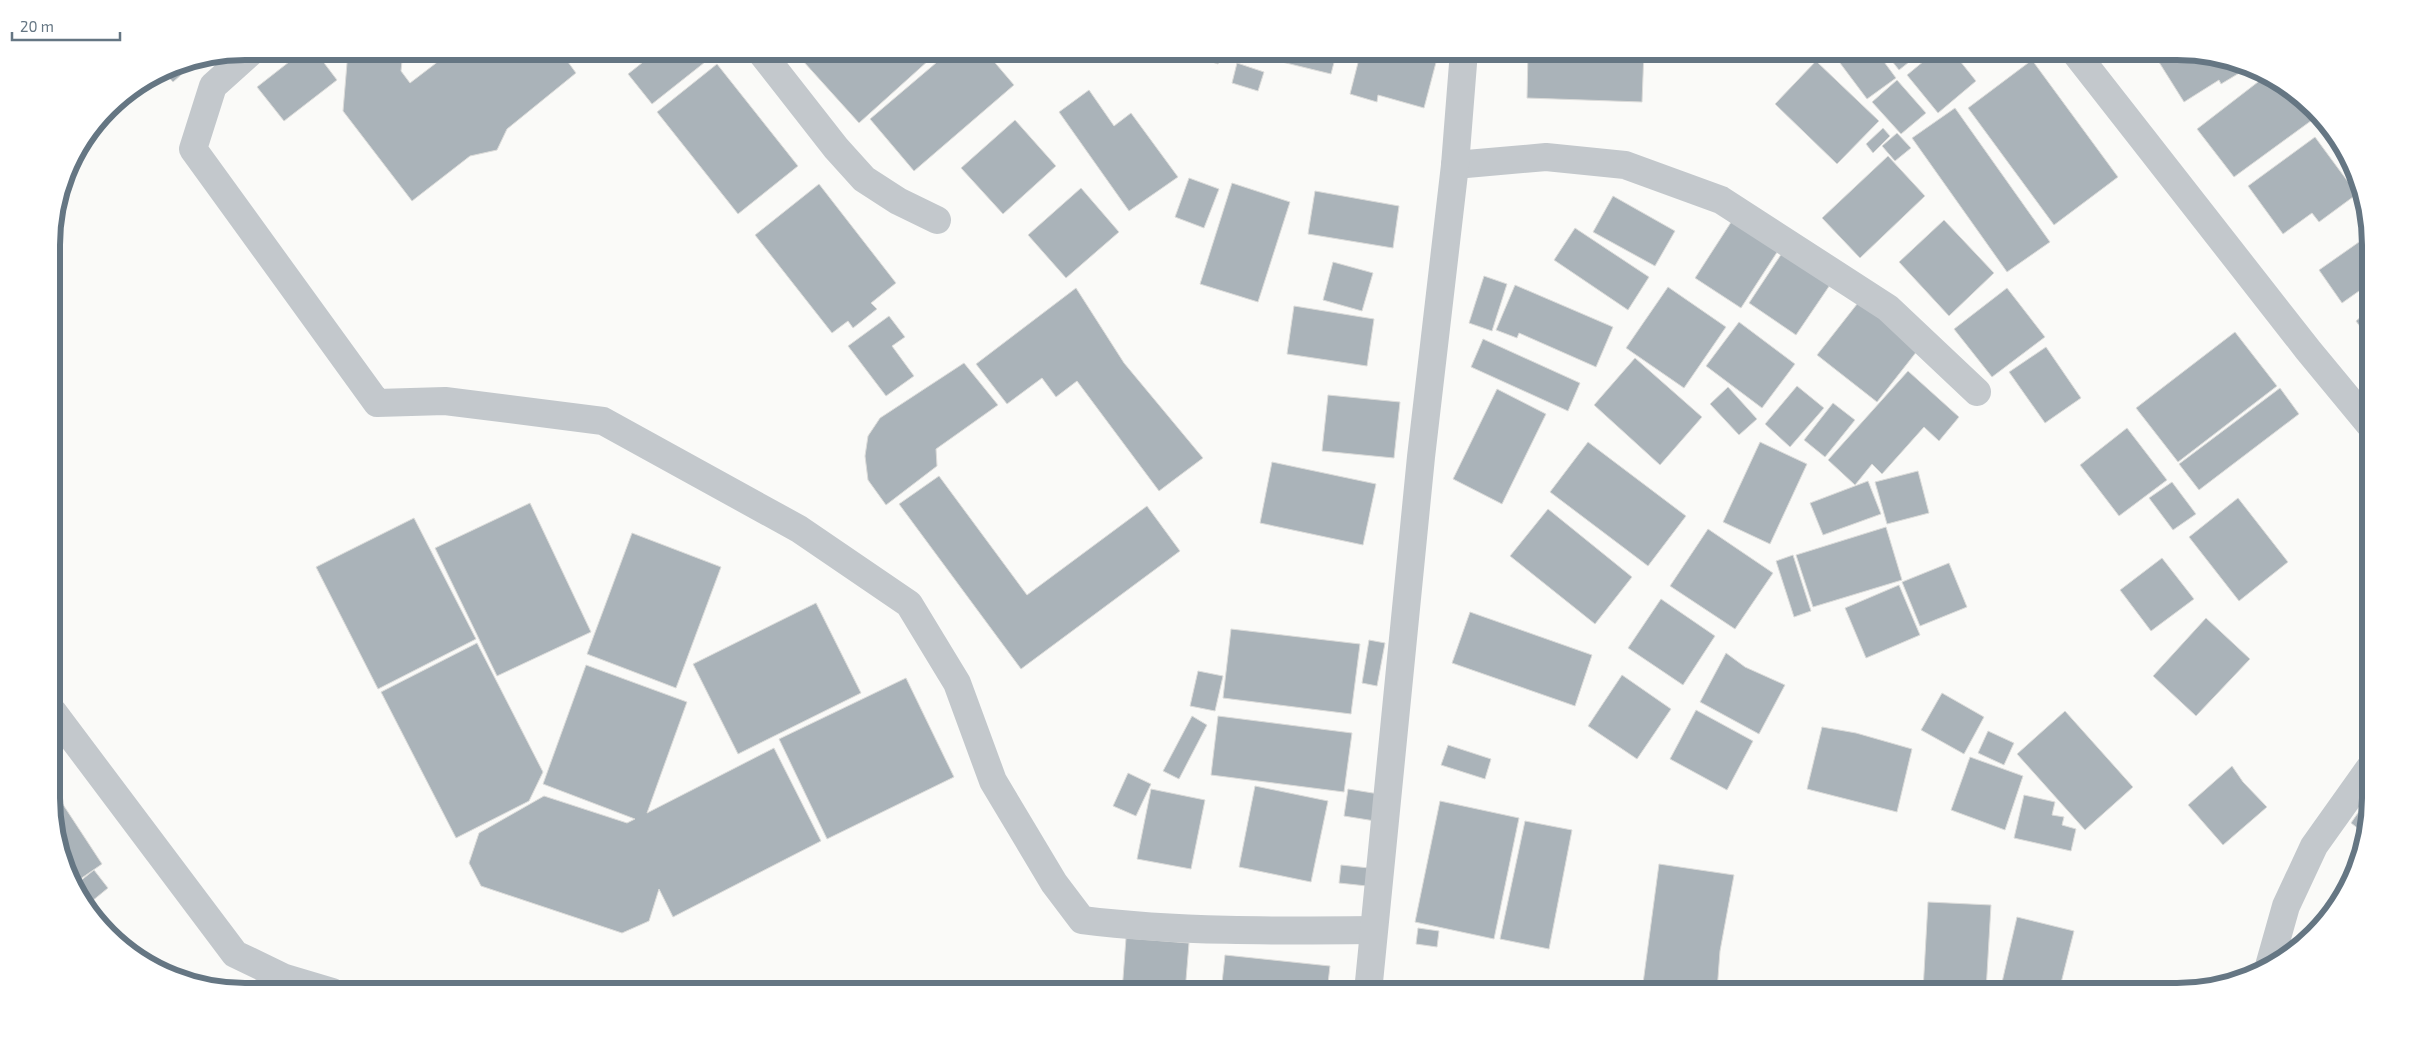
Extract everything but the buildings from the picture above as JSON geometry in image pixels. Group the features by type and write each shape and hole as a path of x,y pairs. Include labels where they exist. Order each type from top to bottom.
{"street":[{"path":"242,60 213,86 193,149 377,403 445,401 602,421 799,529 909,604 956,683 993,781 1054,883 1082,920 1141,927 1239,931 1372,930"},
{"path":"767,60 836,148 864,178 898,201 937,220"},
{"path":"1369,983 1372,930 1421,458 1455,166 1463,60"},
{"path":"2088,60 2308,350 2362,415"},
{"path":"1455,166 1546,157 1625,165 1720,200 1888,308 1977,392"},
{"path":"60,721 235,954 285,978 302,983"},
{"path":"2272,957 2286,906 2314,846 2362,779"}]}
